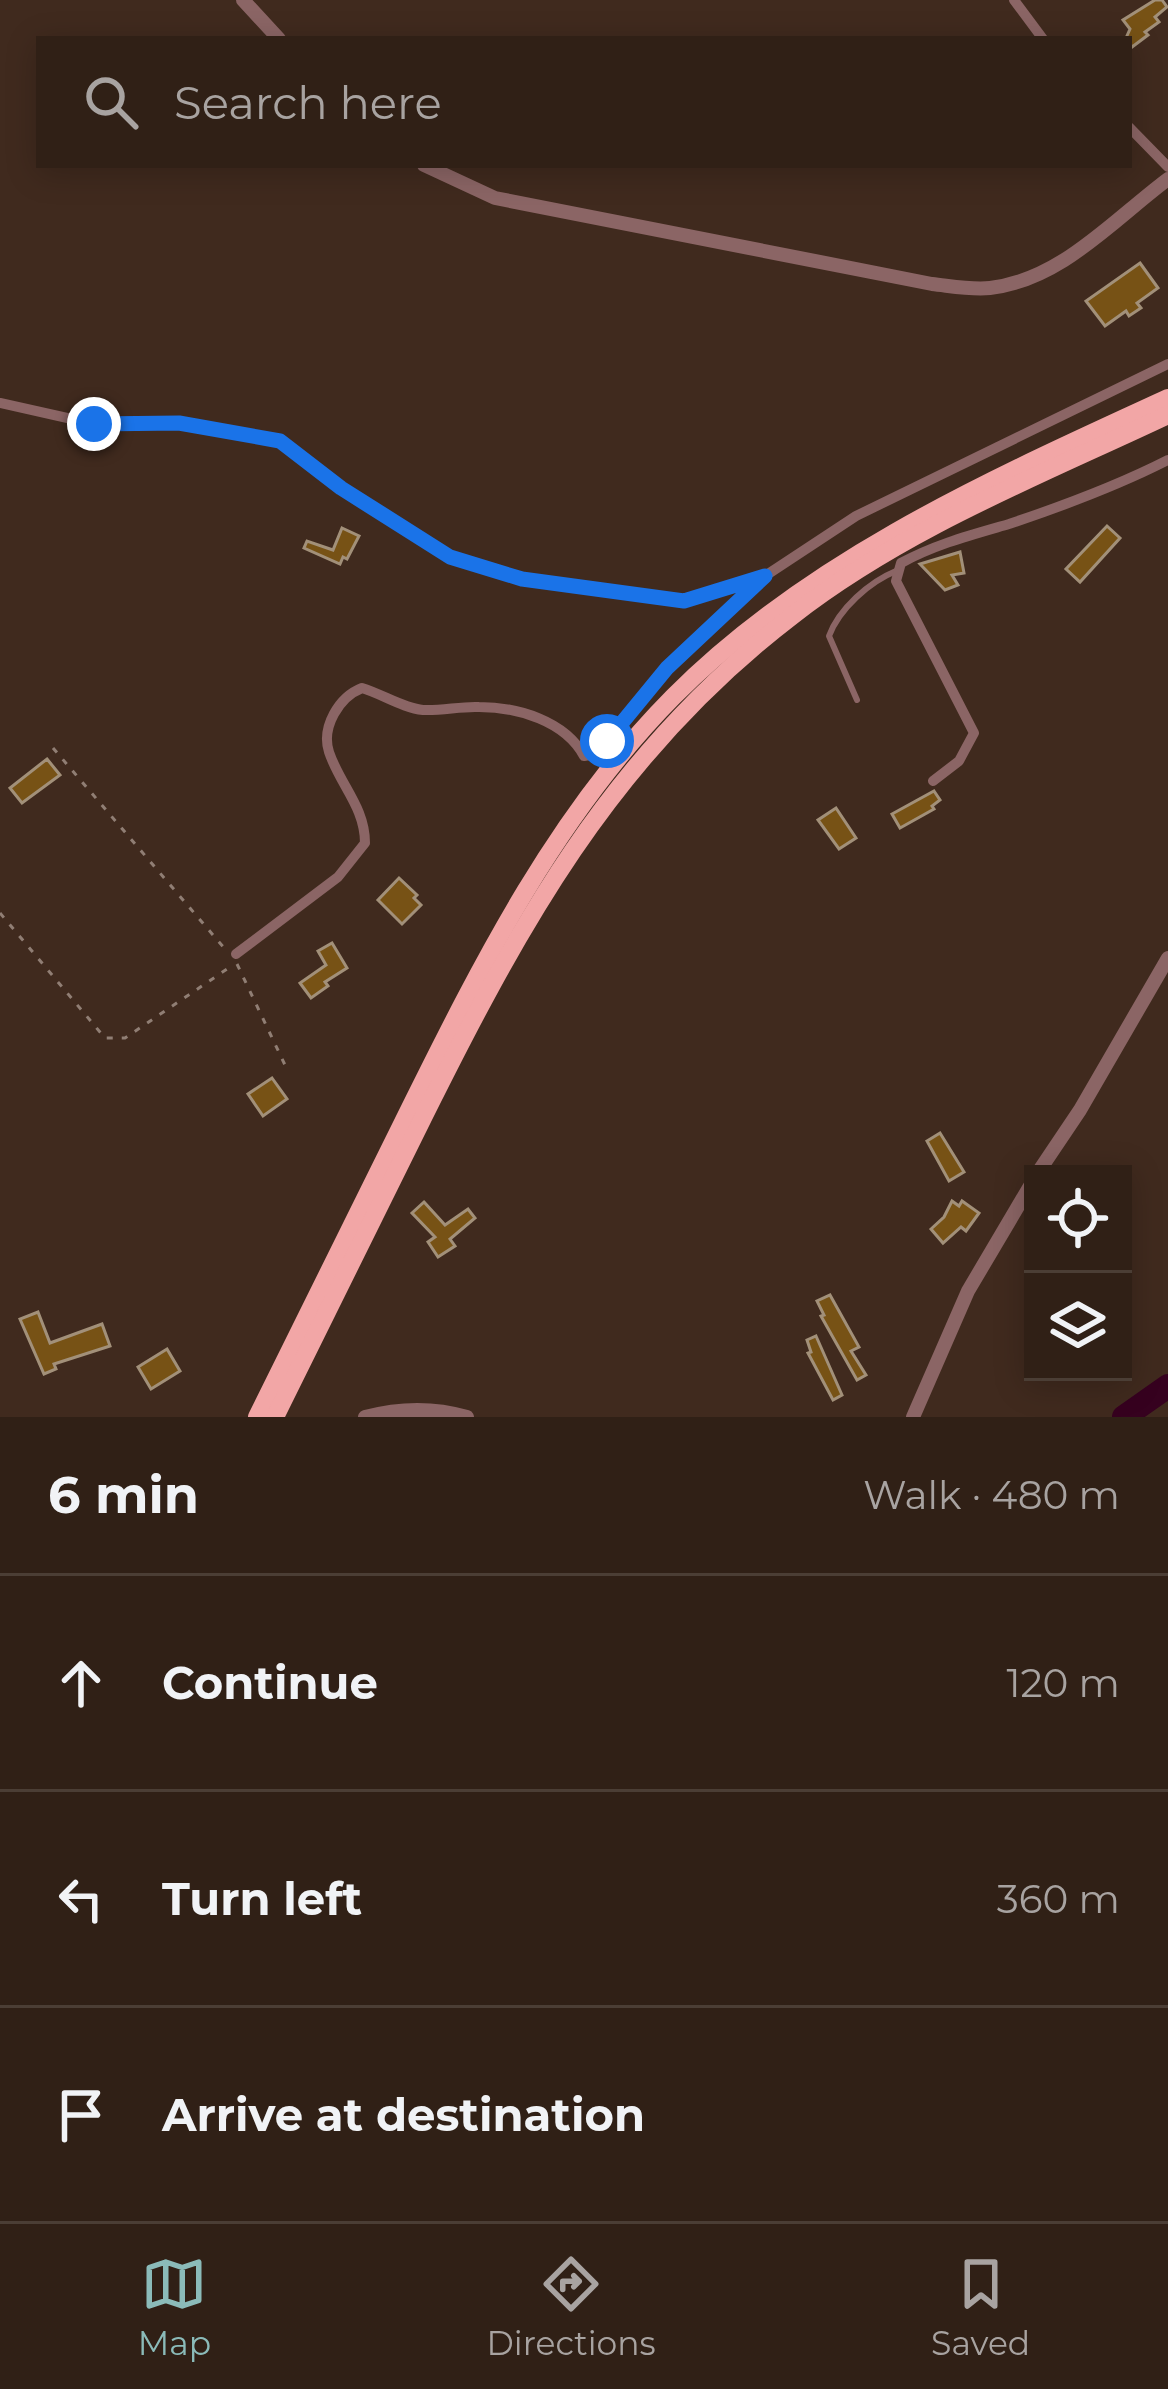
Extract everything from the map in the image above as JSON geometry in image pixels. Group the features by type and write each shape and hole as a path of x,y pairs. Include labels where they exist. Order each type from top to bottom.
{"highway":[{"path":"257,1417 484,960 541,862 660,711 781,606 848,560 1031,461 1168,398"},
{"path":"275,1417 472,1018 534,905 645,752 690,703 832,587 901,545 1168,415"}],"street":[{"path":"243,0 276,36"},
{"path":"1014,0 1041,36"},
{"path":"1132,130 1168,167"},
{"path":"430,168 495,198 932,284 987,288 1028,279 1075,254 1168,179"},
{"path":"236,958 338,877 364,843 360,812 327,739 335,712 350,692 362,688 425,710 484,706 533,718 559,726 584,756 595,754 667,668 765,576 856,516 1168,364"},
{"path":"0,403 94,424 179,423 280,441 341,488 450,557 522,579 684,601 765,576"},
{"path":"932,782 958,761 974,733 896,580 901,562 1129,480 1168,460"},
{"path":"1043,1165 1168,958"},
{"path":"914,1417 968,1291 1024,1196"},
{"path":"365,1417 441,1409 467,1417"}],"lane":[{"path":"857,700 829,636 835,620 857,598 896,571"}],"path":[{"path":"53,748 218,943 236,958 285,1065"},
{"path":"0,913 105,1038 125,1038 236,958"}],"building":[{"path":"1155,0 1167,7 1155,17 1159,22 1145,32 1148,35 1132,47 1132,36 1127,36 1130,29 1123,20"},
{"path":"1140,263 1158,288 1137,303 1141,308 1129,316 1126,311 1105,326 1086,301"},
{"path":"1107,526 1120,538 1080,582 1066,569"},
{"path":"342,528 359,536 340,564 304,548 307,541 333,550"},
{"path":"960,552 964,573 952,575 958,585 945,590 920,564"},
{"path":"47,759 60,775 22,803 10,788"},
{"path":"934,791 940,800 934,809 900,828 892,814"},
{"path":"836,808 856,838 839,849 818,820"},
{"path":"399,878 421,905 402,924 378,900"},
{"path":"332,943 347,968 311,998 300,983 326,965 318,951"},
{"path":"272,1078 287,1099 263,1116 248,1094"},
{"path":"940,1133 964,1172 949,1181 927,1141"},
{"path":"952,1201 959,1206 962,1201 979,1213 966,1231 961,1227 943,1243 931,1229"},
{"path":"424,1202 445,1225 468,1209 475,1218 450,1239 455,1246 438,1257 428,1242 435,1237 412,1213"},
{"path":"830,1295 859,1347 851,1351 866,1375 857,1380 821,1316 817,1301"},
{"path":"38,1312 50,1343 102,1324 110,1346 54,1364 56,1369 44,1374 20,1319"},
{"path":"816,1336 842,1395 833,1400 808,1353 807,1340"},
{"path":"167,1349 180,1371 151,1389 138,1367"}],"waterway":[{"path":"1124,1417 1168,1386"}],"route":[{"path":"94,424 179,423 280,441 341,488 450,557 522,579 684,601 765,576 667,668 607,741"}]}
